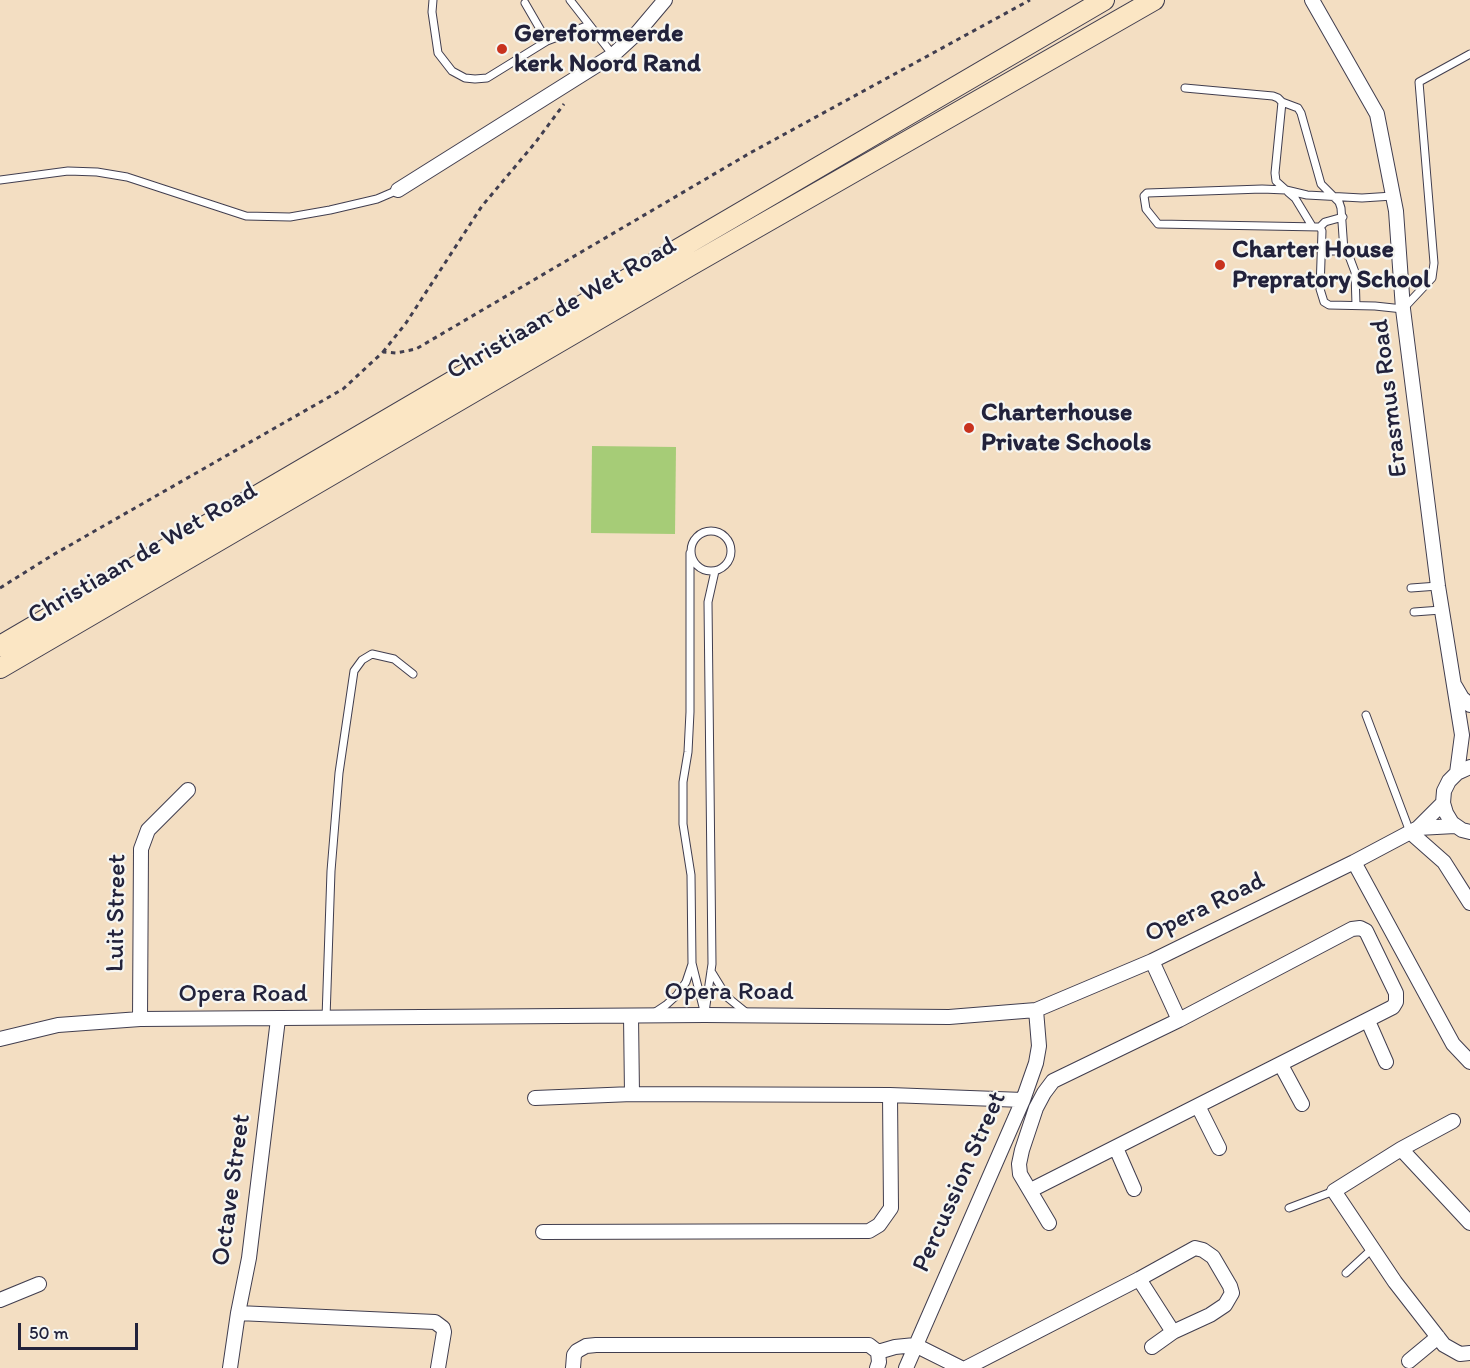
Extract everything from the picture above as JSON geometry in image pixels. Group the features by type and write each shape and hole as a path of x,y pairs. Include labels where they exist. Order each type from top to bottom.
{"main road":[{"name":"Christiaan de Wet Road","path":"0,646 1104,0"},
{"name":"Christiaan de Wet Road","path":"0,668 691,265 1154,0"}],"street":[{"path":"398,190 613,55 638,32 665,0"},
{"name":"Erasmus Road","path":"1312,0 1377,114 1393,196 1403,309 1441,610 1462,735 1463,770"},
{"path":"1451,679 1461,698 1470,705"},
{"name":"Erasmus Road","path":"1462,735 1470,748"},
{"path":"1463,770 1449,781 1444,791 1443,803 1446,813 1455,826 1470,832"},
{"name":"Luit Street","path":"140,1019 141,849 148,830 188,790"},
{"name":"Opera Road","path":"0,1039 58,1025 140,1019 650,1015 949,1017 1036,1010 1152,961 1354,862 1414,830 1443,803"},
{"name":"Opera Road","path":"1414,830 1455,826"},
{"path":"1414,830 1444,862 1470,903"},
{"path":"1354,862 1453,1044 1470,1062"},
{"path":"1031,1190 1393,1007 1396,1002 1396,993 1366,931 1360,928 1352,929 1179,1020 1053,1081 1036,1108 1022,1150 1020,1174 1049,1223"},
{"path":"1152,961 1179,1020"},
{"name":"Percussion Street","path":"906,1368 1023,1100 1036,1064 1039,1046 1036,1010"},
{"path":"631,1016 632,1094"},
{"name":"Octave Street","path":"230,1368 249,1258 278,1019"},
{"path":"1368,1021 1386,1062"},
{"path":"1281,1065 1302,1104"},
{"path":"535,1098 632,1094 890,1095 1023,1100"},
{"path":"543,1232 869,1231 879,1225 891,1208 890,1095"},
{"path":"1198,1106 1219,1148"},
{"path":"1452,1121 1401,1149 1334,1191 1395,1282 1444,1345 1453,1352 1470,1353"},
{"path":"1116,1148 1134,1189"},
{"path":"1401,1149 1468,1215"},
{"path":"966,1368 1195,1248 1203,1250 1213,1257 1232,1293 1225,1305 1210,1315 1173,1332 1152,1347"},
{"path":"1139,1279 1173,1332"},
{"path":"0,1300 39,1284"},
{"path":"238,1313 435,1322 443,1328 444,1332 438,1368"},
{"path":"1409,1361 1438,1337"},
{"path":"573,1368 573,1355 586,1346 596,1345 869,1345 878,1352 877,1368"},
{"path":"878,1352 915,1345 961,1368"}],"lane":[{"path":"433,0 432,12 438,54 452,71 465,78 487,78 547,41 589,25"},
{"path":"570,0 613,55"},
{"path":"525,3 547,41"},
{"path":"1320,227 1322,251 1320,288 1324,302 1329,305 1403,309 1432,278 1434,263 1419,82 1470,54"},
{"path":"1185,88 1274,96 1292,105 1301,113 1321,184 1339,202 1343,217 1344,251 1349,256 1354,272 1356,305"},
{"path":"1282,102 1276,180 1295,198 1312,226"},
{"path":"0,180 68,171 97,172 127,177 246,216 290,217 377,199 398,190"},
{"path":"1320,227 1158,224 1150,216 1143,202 1144,196 1154,193 1286,190 1307,195 1362,198 1393,196"},
{"path":"1320,227 1325,222 1343,217"},
{"path":"1322,251 1344,251"},
{"path":"690,553 692,560 701,570 715,571 726,565 731,546 724,535 705,531 694,540 690,553 690,712 688,752 683,782 683,824 691,874 692,963 705,1015"},
{"path":"705,1015 711,971 708,602 715,571"},
{"path":"1411,588 1438,586"},
{"path":"1414,612 1441,610"},
{"path":"326,1018 331,871 337,795 347,708 354,671 362,660 372,654 394,659 413,674"},
{"path":"1366,715 1414,830"},
{"path":"650,1015 677,995 686,981 692,963"},
{"path":"711,971 727,997 750,1016"},
{"path":"1290,1208 1334,1191"},
{"path":"1346,1273 1373,1248"}],"path":[{"path":"383,352 396,353 416,349 750,153 1030,0"},
{"path":"0,588 80,539 343,389 383,352 406,323 482,206 535,143 568,98"}],"green space":[{"path":"592,446 676,447 675,534 591,533"}],"place":[{"name":"Gereformeerde kerk Noord Rand","path":"502,49"},
{"name":"Charter House Prepratory School","path":"1220,265"},
{"name":"Charterhouse Private Schools","path":"969,428"}]}
